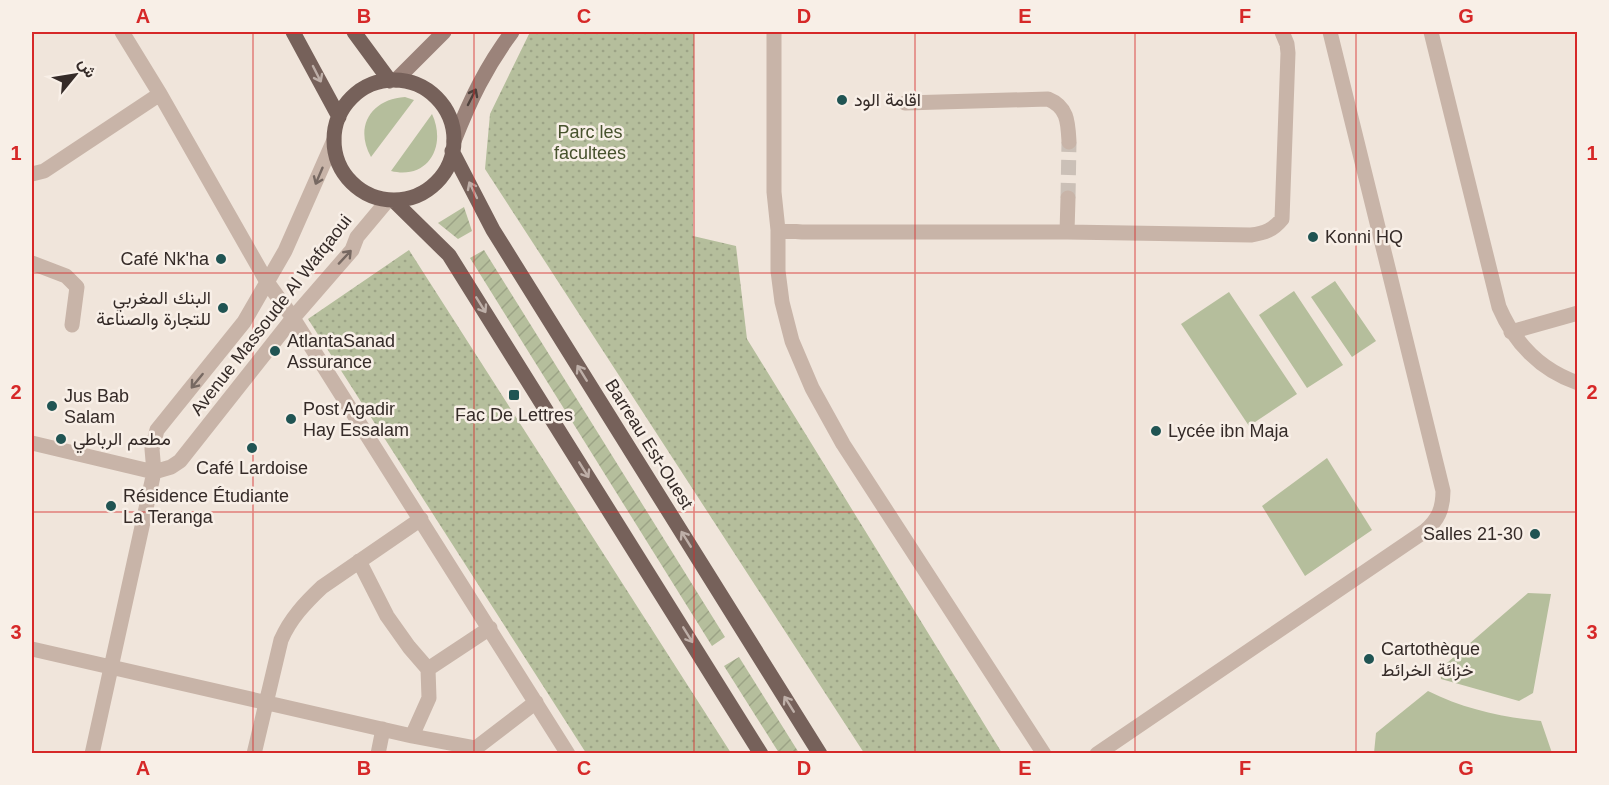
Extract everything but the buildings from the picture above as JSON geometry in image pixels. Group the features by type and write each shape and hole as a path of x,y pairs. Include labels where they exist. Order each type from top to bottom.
{"main road":[{"path":"293,32 307,54 339,117"},
{"path":"354,32 393,81"},
{"path":"393,81 444,32"},
{"path":"453,146 448,115 438,98 418,86 393,81 377,83 360,92 345,106 339,117 334,140 336,157 343,173 365,192 391,200 412,198 429,189 442,177 450,164 453,146 470,99 495,54 512,32"},
{"name":"Barreau Est-Ouest","path":"453,146 493,230 820,753"},
{"path":"391,200 449,255 761,753"}],"street":[{"path":"122,32 267,282 293,318 568,753"},
{"path":"774,32 774,192 778,230 778,271 782,302 792,341 812,388 843,444 1044,753"},
{"path":"778,230 1251,235 1264,233 1274,229 1282,219 1288,53 1282,32"},
{"path":"1097,753 1425,531 1440,513 1443,491 1330,32"},
{"path":"1431,32 1499,307 1511,332 1533,357 1548,369 1578,382"},
{"path":"32,174 44,171 160,94"},
{"path":"905,103 1048,99 1061,106 1065,112 1068,119 1069,142"},
{"name":"Avenue Massoude Al Wafqaoui","path":"92,753 154,472 152,449 157,430 244,322 285,252 334,140"},
{"path":"1067,232 1068,198"},
{"name":"Avenue Massoude Al Wafqaoui","path":"154,472 171,467 180,461 322,282 352,250 357,237 391,200"},
{"path":"32,263 66,276 77,287 72,325"},
{"path":"1511,332 1578,313"},
{"path":"32,443 154,472"},
{"path":"254,753 281,640 287,627 310,598 421,519"},
{"path":"359,561 387,616 428,669 429,698 412,736"},
{"path":"428,669 490,628"},
{"path":"32,649 267,701 476,751 536,702"},
{"path":"378,753 383,729"}],"green space":[{"name":"Parc les facultees","path":"530,32 694,32 693,236 736,246 747,339 1002,753 864,753 485,169 490,114"},
{"path":"405,97 414,100 371,157 364,135 369,116 383,103"},
{"path":"432,114 437,138 431,158 415,170 391,171"},
{"path":"464,207 472,231 458,239 438,223"},
{"path":"409,250 731,753 586,753 308,319"},
{"path":"484,250 725,637 712,646 470,258"},
{"path":"1335,281 1376,341 1352,357 1311,297"},
{"path":"1294,291 1343,365 1307,388 1259,315"},
{"path":"1229,292 1297,394 1249,426 1181,324"},
{"path":"1327,458 1372,530 1305,576 1262,506"},
{"path":"1528,593 1551,594 1533,693 1519,701 1441,679 1440,669"},
{"path":"739,657 799,753 779,753 724,666"},
{"path":"1428,691 1455,703 1483,711 1541,721 1552,753 1374,753 1376,733"}],"tunnel":[{"path":"1068,198 1069,142"}],"place":[{"name":"اقامة الود","path":"842,100"},
{"name":"Konni HQ","path":"1313,237"},
{"name":"Café Nk'ha","path":"221,259"},
{"name":"البنك المغربي للتجارة والصناعة","path":"223,308"},
{"name":"AtlantaSanad Assurance","path":"275,351"},
{"name":"Fac De Lettres","path":"514,395"},
{"name":"Jus Bab Salam","path":"52,406"},
{"name":"Post Agadir Hay Essalam","path":"291,419"},
{"name":"Lycée ibn Maja","path":"1156,431"},
{"name":"مطعم الرباطي","path":"61,439"},
{"name":"Café Lardoise","path":"252,448"},
{"name":"Résidence Étudiante La Teranga","path":"111,506"},
{"name":"Salles 21-30","path":"1535,534"},
{"name":"Cartothèque خزائة الخرائط","path":"1369,659"}]}
